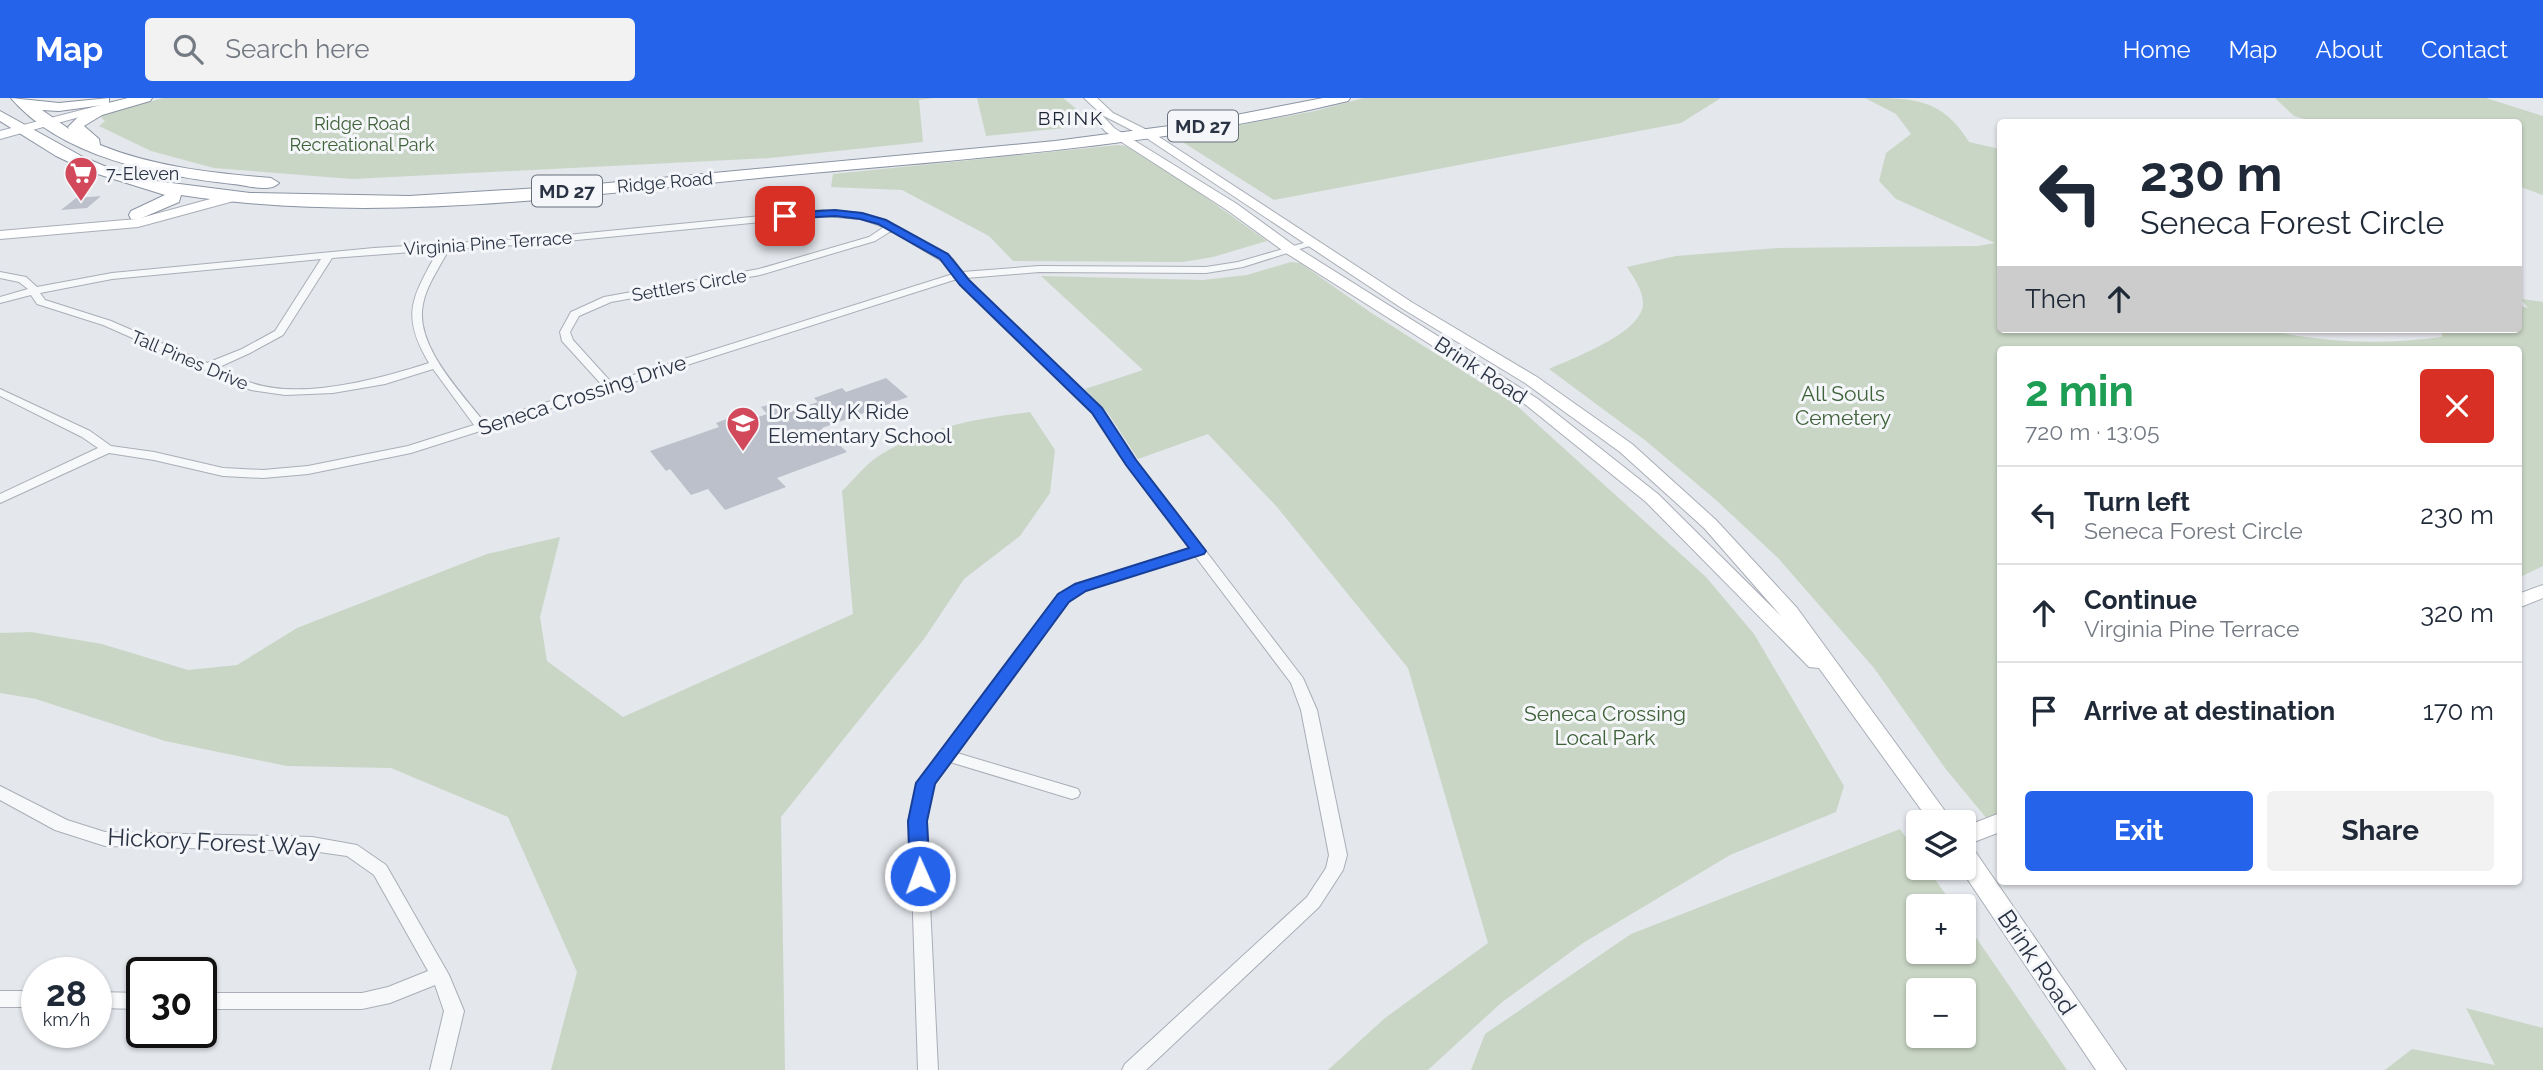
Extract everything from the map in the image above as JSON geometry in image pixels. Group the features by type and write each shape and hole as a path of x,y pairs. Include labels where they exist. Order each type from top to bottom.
{"highway":[{"path":"108,153 75,127 77,122 144,98"},
{"name":"Ridge Road","path":"21,100 82,143 127,160 197,174 297,185 399,187 714,168 1130,133 1295,98"},
{"name":"Ridge Road","path":"0,115 13,127 52,150 106,173 160,186 209,194 366,202 519,196 1130,133 1248,118 1343,98"},
{"path":"21,100 59,107 114,99"},
{"path":"0,137 26,139 52,150"},
{"path":"209,194 244,186 297,185"},
{"path":"137,215 173,199 173,193 160,186"}],"main road":[{"path":"0,137 13,127 144,98"},
{"name":"Brink Road","path":"1080,98 1222,200 1298,243"},
{"name":"Brink Road","path":"1090,98 1130,133 1532,402 1653,498 1792,640 1845,689 1933,810"},
{"path":"48,119 114,99"},
{"path":"2,229 137,215 209,194"},
{"path":"2,229 138,223 236,196"},
{"path":"2522,600 2543,591"},
{"path":"1976,832 1997,823"},
{"name":"Brink Road","path":"1976,872 2112,1070"}],"street":[{"name":"Virginia Pine Terrace","path":"0,300 34,290 102,277 328,256 536,241 807,214 862,216 890,226 944,257 1097,411 1131,462 1298,682 1310,710 1338,855 1334,870 1313,902 1132,1070"},
{"name":"Settlers Circle","path":"610,387 568,341 565,332 575,314 608,299 760,272 872,239 890,226"},
{"name":"Seneca Crossing Drive","path":"0,392 86,433 107,449 154,456 223,472 263,474 334,466 411,449 959,275 1040,269 1173,271 1239,265 1298,243"},
{"path":"445,247 418,304 416,323 420,338 435,365 482,427"},
{"path":"206,368 246,351 279,332 328,256"},
{"name":"Tall Pines Drive","path":"0,275 22,279 34,290 41,302 107,323 251,387 308,392 385,381 435,365"},
{"path":"0,499 107,449"},
{"path":"928,1070 918,821 926,783 1064,598 1080,587 1199,551"},
{"path":"946,755 1072,793"},
{"name":"Hickory Forest Way","path":"0,792 61,825 105,839 312,844 351,850 380,870 440,975 454,1011 440,1070"},
{"path":"217,1001 362,1001 390,995 440,975"},
{"path":"0,999 21,999"}],"green space":[{"name":"Ridge Road Recreational Park","path":"163,98 934,98 919,100 923,142 770,158 352,179 214,168 151,151 99,126 105,121 99,116"},
{"path":"977,98 1063,98 1085,116 1065,128 986,136"},
{"path":"1364,98 1721,98 1681,123 1274,200 1181,141 1186,135 1315,111"},
{"name":"All Souls Cemetery","path":"1865,98 1912,100 1925,104 1948,117 1969,142 1997,148 1997,333 2282,333 2330,340 2397,341 2442,337 2442,333 2522,333 2522,306 2528,308 2522,299 2543,302 2543,566 2522,576 2522,346 1997,346 1997,823 1992,825 1945,768 1874,668 1778,558 1716,500 1646,441 1549,369 1606,343 1633,324 1641,313 1643,302 1639,288 1627,267 1676,256 1778,248 1978,246 1995,243 1896,199 1879,181 1886,153 1911,134 1896,114"},
{"path":"2275,98 2486,98 2543,116 2543,195 2522,187 2522,119 2304,119 2294,116"},
{"path":"1126,146 1194,189 1267,241 1213,257 1183,262 1013,261 989,236 902,190 831,187 833,174"},
{"name":"Seneca Crossing Local Park","path":"1291,262 1300,263 1370,312 1515,404 1706,577 1754,634 1844,786 1836,812 1730,855 1583,943 1501,1003 1428,1070 1328,1070 1385,1018 1488,943 1408,668 1277,507 1208,434 1138,459 1108,413 1085,389 1143,370 1041,276 1203,280 1247,275"},
{"path":"1030,412 1055,450 1050,493 1020,536 964,579 924,639 781,817 785,1070 551,1070 577,972 508,817 391,768 287,766 165,741 36,699 0,693 0,633 31,632 102,644 188,670 237,665 297,628 487,554 560,537 540,617 547,661 623,717 853,614 842,491 873,460 890,449 928,433 968,422"},
{"path":"1900,829 1906,837 1906,880 1936,880 1945,894 1906,894 1906,964 1976,964 1976,937 2067,1070 1471,1070 1485,1034 1631,934"},
{"path":"2466,1008 2543,1028 2543,1070 2385,1070 2412,1049 2495,1065"}],"building":[{"name":"7-Eleven","path":"101,196 87,208 61,210 76,198"},
{"path":"886,378 908,397 822,428 847,452 777,478 786,487 725,510 708,489 691,495 670,469 666,471 650,451 719,427 716,423 732,417 739,424 767,414 761,407 778,402 788,412 818,402 814,398 842,388 846,392"}],"place":[{"name":"7-Eleven","path":"81,203"},
{"name":"Dr Sally K Ride Elementary School","path":"743,453"}],"district":[{"name":"BRINK","path":"1071,118"}],"route":[{"path":"785,216 835,213 862,216 882,222 944,257 964,282 1097,411 1131,462 1199,551 1080,587 1064,598 926,783 918,821 920,876"}]}
